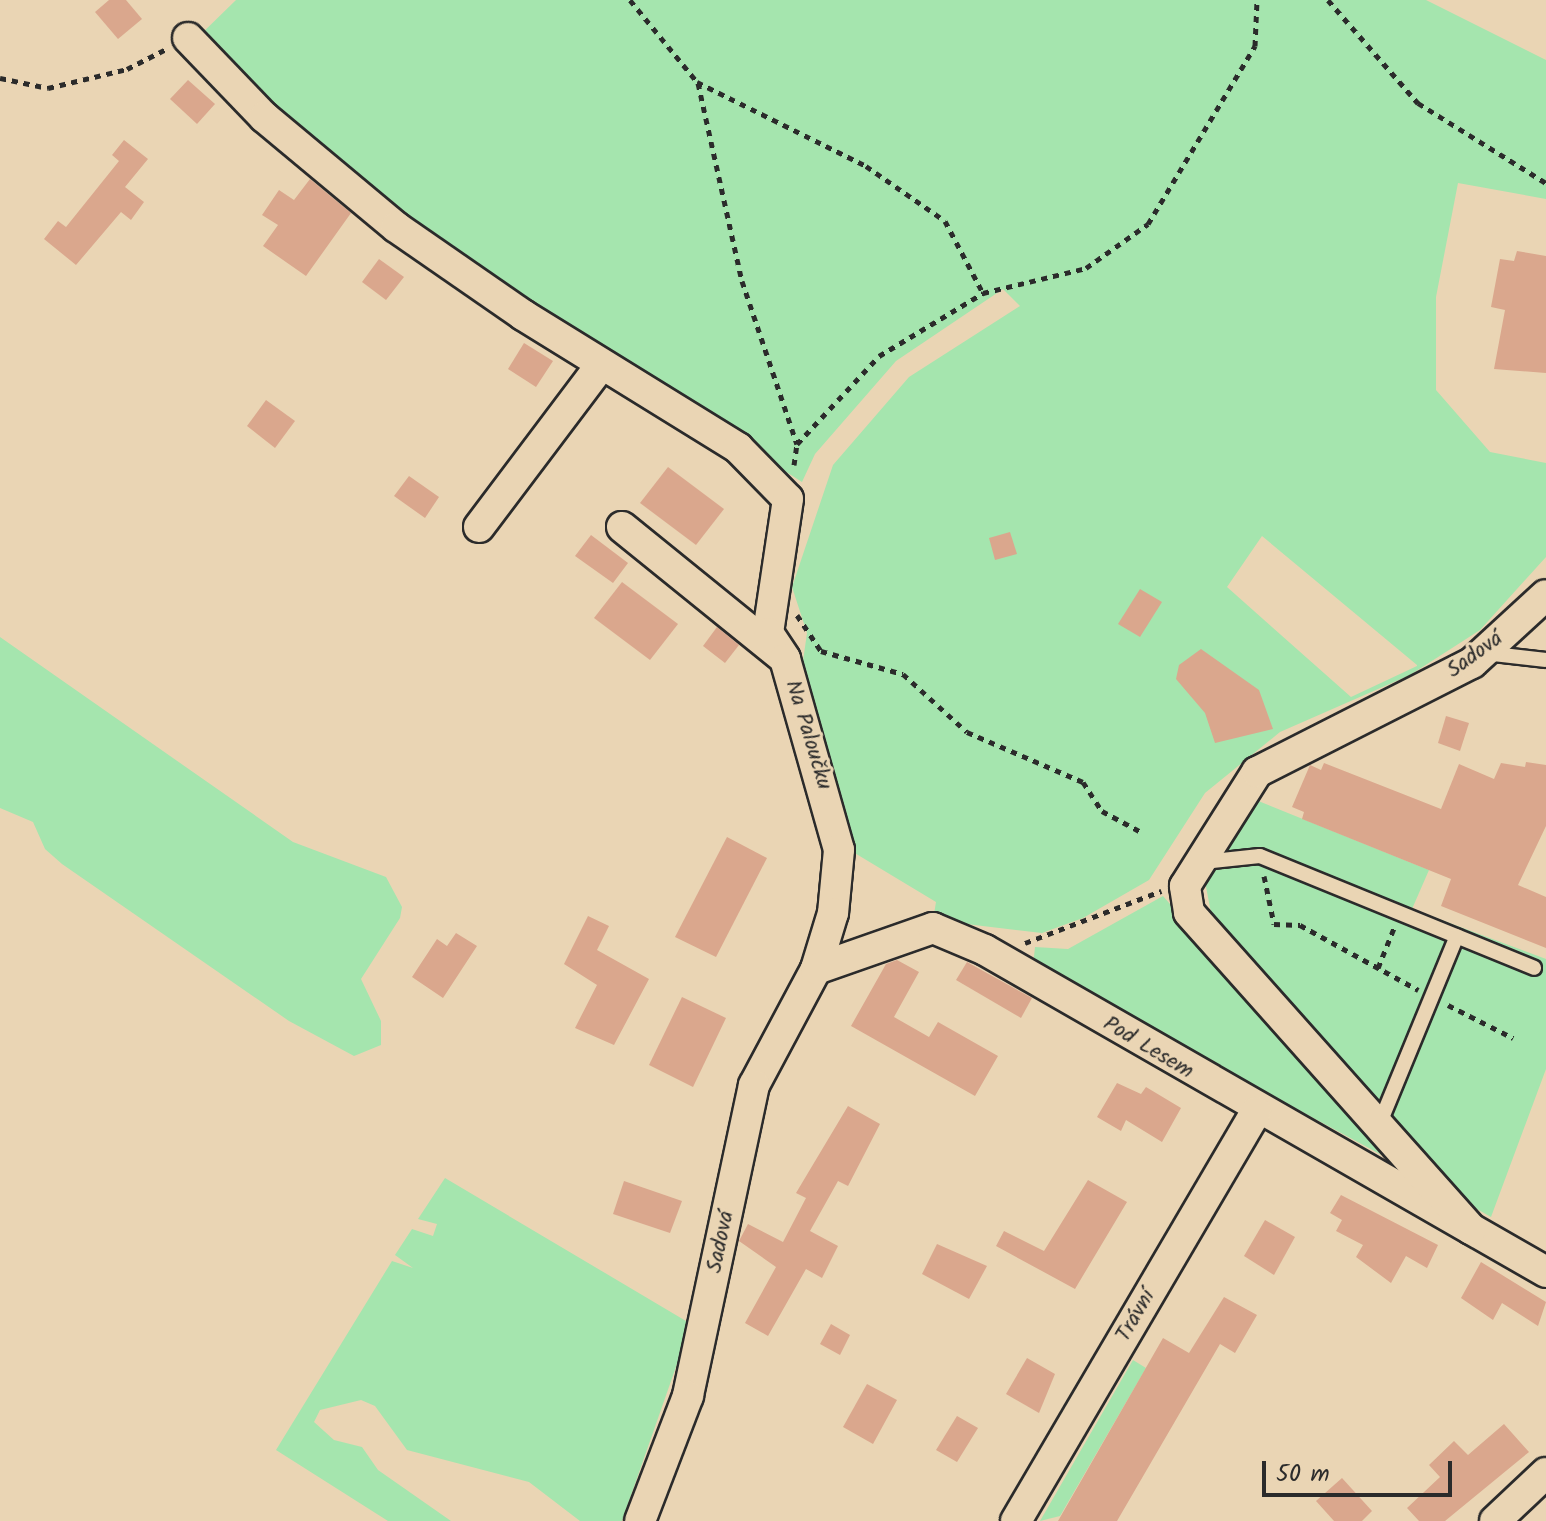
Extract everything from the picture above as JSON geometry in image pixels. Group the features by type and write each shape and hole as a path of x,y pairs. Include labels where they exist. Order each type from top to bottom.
{"street":[{"path":"188,38 264,117 396,227 601,365 738,448 788,499 778,585 768,633 785,659"},
{"path":"479,527 601,365"},
{"name":"Na Paloučku","path":"622,527 785,659 839,850 833,913 816,969"},
{"name":"Sadová","path":"1192,874 1257,772 1396,703 1485,653 1546,595"},
{"name":"Pod Lesem","path":"1192,874 1189,912 1471,1229"},
{"name":"Pod Lesem","path":"816,969 933,928 985,950 1256,1112 1546,1272"},
{"name":"Sadová","path":"640,1521 688,1396 754,1085 816,969"},
{"name":"Trávní","path":"1016,1521 1256,1112"},
{"path":"1495,1521 1546,1473"}],"lane":[{"path":"1485,653 1546,660"},
{"path":"1192,874 1260,856 1534,968"},
{"path":"1379,1125 1457,936"}],"path":[{"path":"630,0 697,82 866,166 945,221 983,293"},
{"path":"797,444 879,356 983,293 1086,268 1148,224 1255,46 1257,0"},
{"path":"1328,0 1418,103 1546,183"},
{"path":"0,78 48,88 127,69 188,38"},
{"path":"697,82 742,281 797,444 788,499"},
{"path":"778,585 821,651 903,674 967,732 1083,782 1102,811 1143,833"},
{"path":"1260,856 1274,924 1300,925 1513,1038"},
{"path":"985,950 1081,926 1192,874"},
{"path":"1378,968 1401,913"}],"green space":[{"path":"236,0 1426,0 1546,60 1546,199 1458,183 1436,297 1436,390 1490,452 1546,463 1546,557 1480,630 1410,675 1280,732 1205,793 1149,880 1083,918 1042,933 933,920 936,902 853,852 802,668 807,633 792,587 833,465 909,377 1020,306 1003,289 896,361 815,454 802,482 458,263 193,42","holes":["1262,536 1417,665 1351,697 1227,587"]},
{"path":"0,637 293,842 386,877 402,907 400,918 361,979 381,1021 381,1045 354,1056 289,1021 62,864 45,849 33,822 0,808"},
{"path":"1251,798 1429,870 1412,909 1546,959 1546,1069 1491,1217 1461,1200 1212,918 1202,866"},
{"path":"1163,896 1402,1166 1033,966 1035,947 1068,949"},
{"path":"445,1178 691,1324 622,1521 580,1521 529,1482 407,1450 375,1406 361,1400 320,1410 314,1422 334,1440 362,1447 378,1470 451,1521 388,1521 276,1450 392,1261 413,1268 395,1255 412,1229 433,1236 437,1224 418,1219"},
{"path":"1133,1360 1146,1368 1060,1516 1040,1521"}],"building":[{"path":"109,0 126,0 142,19 118,39 95,12"},
{"path":"188,80 215,104 197,124 170,99"},
{"path":"124,140 148,159 125,187 144,202 131,220 121,212 76,265 44,239 58,221 66,227 119,161 112,155"},
{"path":"310,179 351,213 306,276 263,246 278,225 262,215 279,190 294,200"},
{"path":"1517,251 1546,256 1546,373 1494,369 1505,310 1491,307 1500,259 1514,261"},
{"path":"379,259 404,277 386,300 362,282"},
{"path":"524,343 553,361 536,387 508,369"},
{"path":"266,400 295,421 275,448 247,426"},
{"path":"668,467 724,509 696,545 640,503"},
{"path":"409,476 439,497 425,518 394,496"},
{"path":"1010,532 1017,554 995,560 989,538"},
{"path":"591,535 628,563 613,583 575,556"},
{"path":"622,582 678,624 650,660 594,618"},
{"path":"1140,589 1162,602 1140,637 1118,624"},
{"path":"717,627 739,645 725,663 703,646"},
{"path":"1201,649 1259,690 1273,729 1215,743 1205,713 1176,679 1179,665"},
{"path":"1446,716 1469,723 1460,751 1438,743"},
{"path":"1526,762 1546,765 1546,826 1518,885 1546,897 1546,948 1441,906 1451,879 1302,819 1304,812 1292,807 1310,765 1321,770 1324,763 1441,809 1459,764 1494,779 1501,763 1525,767"},
{"path":"727,837 767,858 716,957 675,937"},
{"path":"588,916 609,926 597,950 649,979 614,1045 575,1028 597,985 564,964"},
{"path":"456,933 477,946 443,998 412,977 437,939 447,946"},
{"path":"897,960 919,972 894,1017 929,1037 938,1022 998,1056 975,1096 851,1026 886,964"},
{"path":"967,962 1032,998 1021,1018 956,980"},
{"path":"682,997 726,1018 693,1087 649,1065"},
{"path":"1117,1083 1141,1094 1146,1087 1181,1108 1162,1142 1126,1120 1121,1131 1097,1117"},
{"path":"848,1106 880,1124 848,1186 838,1181 810,1231 838,1246 822,1278 806,1269 768,1336 745,1323 776,1267 739,1241 748,1224 783,1242 806,1198 796,1193"},
{"path":"1088,1180 1127,1202 1075,1289 996,1246 1004,1231 1044,1251"},
{"path":"624,1181 682,1201 670,1233 613,1214"},
{"path":"1341,1195 1438,1245 1427,1268 1406,1256 1391,1283 1356,1257 1363,1245 1336,1231 1342,1220 1330,1213"},
{"path":"1265,1220 1295,1237 1274,1275 1244,1256"},
{"path":"937,1244 987,1266 969,1299 922,1274"},
{"path":"1481,1262 1546,1302 1538,1326 1502,1303 1493,1320 1461,1298"},
{"path":"1224,1297 1257,1315 1235,1353 1220,1344 1117,1521 1058,1521 1163,1338 1189,1353"},
{"path":"831,1324 850,1335 840,1355 820,1344"},
{"path":"1027,1358 1055,1374 1039,1413 1006,1394"},
{"path":"867,1384 897,1400 873,1444 843,1427"},
{"path":"957,1416 978,1428 957,1462 936,1450"},
{"path":"1504,1424 1529,1452 1445,1521 1419,1521 1407,1508 1440,1477 1429,1465 1454,1441 1468,1455"},
{"path":"1342,1478 1372,1511 1362,1521 1334,1521 1316,1501"}]}
